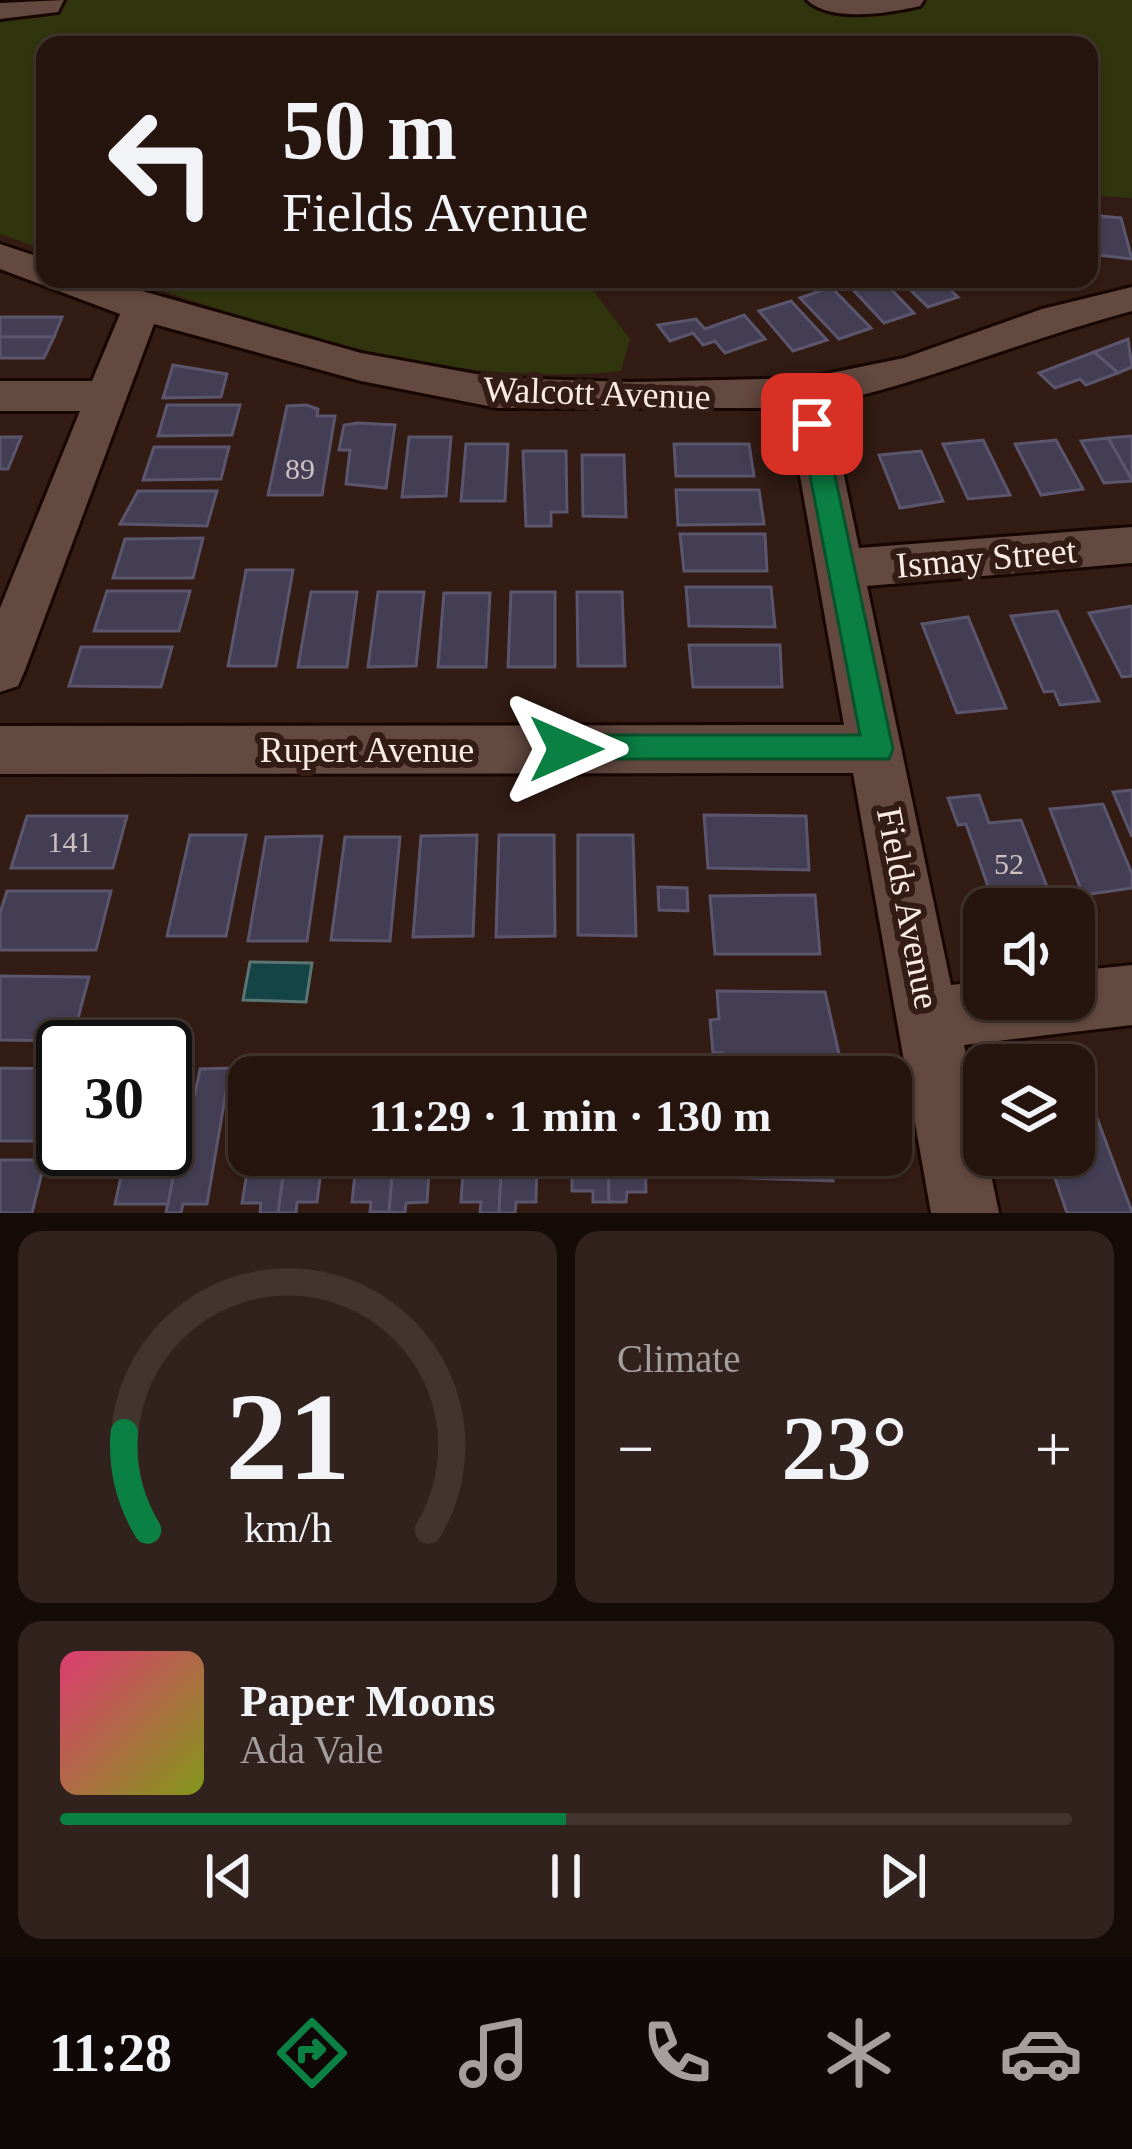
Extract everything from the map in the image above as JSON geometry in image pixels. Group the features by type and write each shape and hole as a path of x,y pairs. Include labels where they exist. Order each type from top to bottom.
{"street":[{"path":"0,11 48,6 50,0"},
{"path":"821,0 867,6 910,0"},
{"path":"0,256 36,269"},
{"name":"Walcott Avenue","path":"87,288 141,308 361,367 498,393 806,393 910,371 1056,317 1132,299"},
{"path":"0,670 141,308"},
{"name":"Fields Avenue","path":"806,393 965,1213"},
{"path":"0,396 105,396"},
{"name":"Ismay Street","path":"841,568 1132,545"},
{"name":"Rupert Avenue","path":"0,750 878,749"},
{"path":"930,1018 1132,995"}],"green space":[{"path":"0,0 1132,0 1132,198 1098,196 1098,36 36,36 36,247 0,234"},
{"path":"156,288 591,288 630,339 621,371 496,372 371,352"}],"water":[{"path":"250,962 312,963 306,1002 243,1000"}],"building":[{"path":"1098,216 1121,218 1132,259 1098,255"},
{"path":"832,288 871,328 839,339 800,298"},
{"path":"851,288 890,288 914,313 884,323"},
{"path":"908,288 948,288 958,297 928,307"},
{"path":"791,301 827,340 793,351 759,311"},
{"path":"744,315 765,339 725,353 715,341 703,345 693,333 670,341 658,325 696,319 705,329"},
{"path":"0,317 62,317 54,337 0,337"},
{"path":"0,337 54,337 44,358 0,358"},
{"path":"1128,339 1132,367 1118,373 1094,352"},
{"path":"1094,352 1118,373 1086,385 1080,379 1055,388 1039,373"},
{"path":"173,365 227,374 221,397 163,398"},
{"path":"167,405 240,405 232,435 158,436"},
{"path":"287,406 318,409 317,416 335,416 322,495 268,495"},
{"path":"344,425 395,425 386,488 346,484 350,450 339,450"},
{"path":"1132,436 1132,480 1108,438"},
{"path":"0,437 21,437 8,469 0,469"},
{"path":"409,437 451,437 446,496 402,497"},
{"path":"1108,438 1132,481 1104,483 1081,441"},
{"path":"983,440 1010,495 968,499 943,444"},
{"path":"1056,440 1083,489 1041,495 1015,444"},
{"path":"466,444 508,444 505,501 461,501"},
{"path":"674,444 749,444 754,476 676,476"},
{"path":"154,447 229,447 221,479 143,480"},
{"path":"523,451 566,451 567,512 551,512 551,526 526,526"},
{"path":"921,451 943,501 900,508 879,455"},
{"path":"582,455 624,455 626,517 583,516"},
{"path":"676,490 759,490 764,524 678,525"},
{"path":"138,491 217,491 207,526 120,524"},
{"path":"680,534 765,534 767,571 684,571"},
{"path":"203,538 193,578 113,578 125,539"},
{"path":"246,570 293,570 276,666 228,666"},
{"path":"686,587 771,587 775,627 689,626"},
{"path":"107,591 190,591 179,631 94,631"},
{"path":"311,592 357,592 347,667 298,667"},
{"path":"378,592 424,592 416,666 368,667"},
{"path":"511,592 555,592 555,667 508,667"},
{"path":"577,592 622,592 625,666 578,666"},
{"path":"444,593 490,593 486,667 438,667"},
{"path":"1132,606 1132,676 1122,677 1089,613"},
{"path":"1057,611 1099,701 1060,705 1054,691 1044,692 1011,616"},
{"path":"968,617 1006,708 957,713 922,624"},
{"path":"689,645 780,645 782,687 693,687"},
{"path":"81,647 172,647 161,687 69,686"},
{"path":"1132,790 1132,837 1113,792"},
{"path":"979,795 989,823 1021,820 1048,888 989,888 966,824 958,825 948,798"},
{"path":"1103,804 1132,874 1132,888 1095,893 1095,888 1080,888 1050,809"},
{"path":"704,815 806,816 809,870 708,868"},
{"path":"27,816 127,816 113,868 11,868"},
{"path":"190,835 246,835 226,936 167,936"},
{"path":"477,835 473,936 413,937 421,836"},
{"path":"499,835 554,835 555,936 496,937"},
{"path":"578,835 633,835 636,936 578,935"},
{"path":"322,836 307,941 248,941 266,837"},
{"path":"345,837 400,837 390,941 331,940"},
{"path":"658,887 687,888 688,911 659,910"},
{"path":"7,891 111,891 96,950 0,950 0,913"},
{"path":"815,895 820,954 715,954 710,896"},
{"path":"0,976 89,977 78,1020 36,1020 36,1040 0,1040"},
{"path":"717,991 825,992 840,1056 713,1053 710,1020 719,1019"},
{"path":"0,1068 36,1069 36,1141 0,1141"},
{"path":"228,1068 207,1204 183,1204 181,1213 166,1213 173,1176 192,1176 192,1094 200,1069"},
{"path":"1095,1118 1132,1213 1067,1213 1054,1176 1095,1176"},
{"path":"0,1160 36,1160 36,1176 41,1176 32,1213 0,1213"},
{"path":"121,1176 173,1176 168,1204 115,1204"},
{"path":"246,1176 283,1176 278,1213 260,1213 261,1203 242,1203"},
{"path":"283,1176 320,1176 317,1202 297,1202 296,1213 278,1213"},
{"path":"355,1176 392,1176 389,1212 370,1212 371,1202 352,1202"},
{"path":"392,1176 429,1176 427,1202 406,1203 405,1213 389,1212"},
{"path":"463,1176 501,1176 499,1213 480,1213 481,1202 461,1202"},
{"path":"501,1176 537,1176 536,1202 516,1202 515,1213 499,1213"},
{"path":"572,1176 608,1176 609,1202 593,1202 593,1191 572,1191"},
{"path":"608,1176 646,1176 646,1192 627,1192 626,1202 609,1202"},
{"path":"832,1176 833,1181 724,1177"}],"route":[{"path":"566,749 878,749 812,424"}]}
